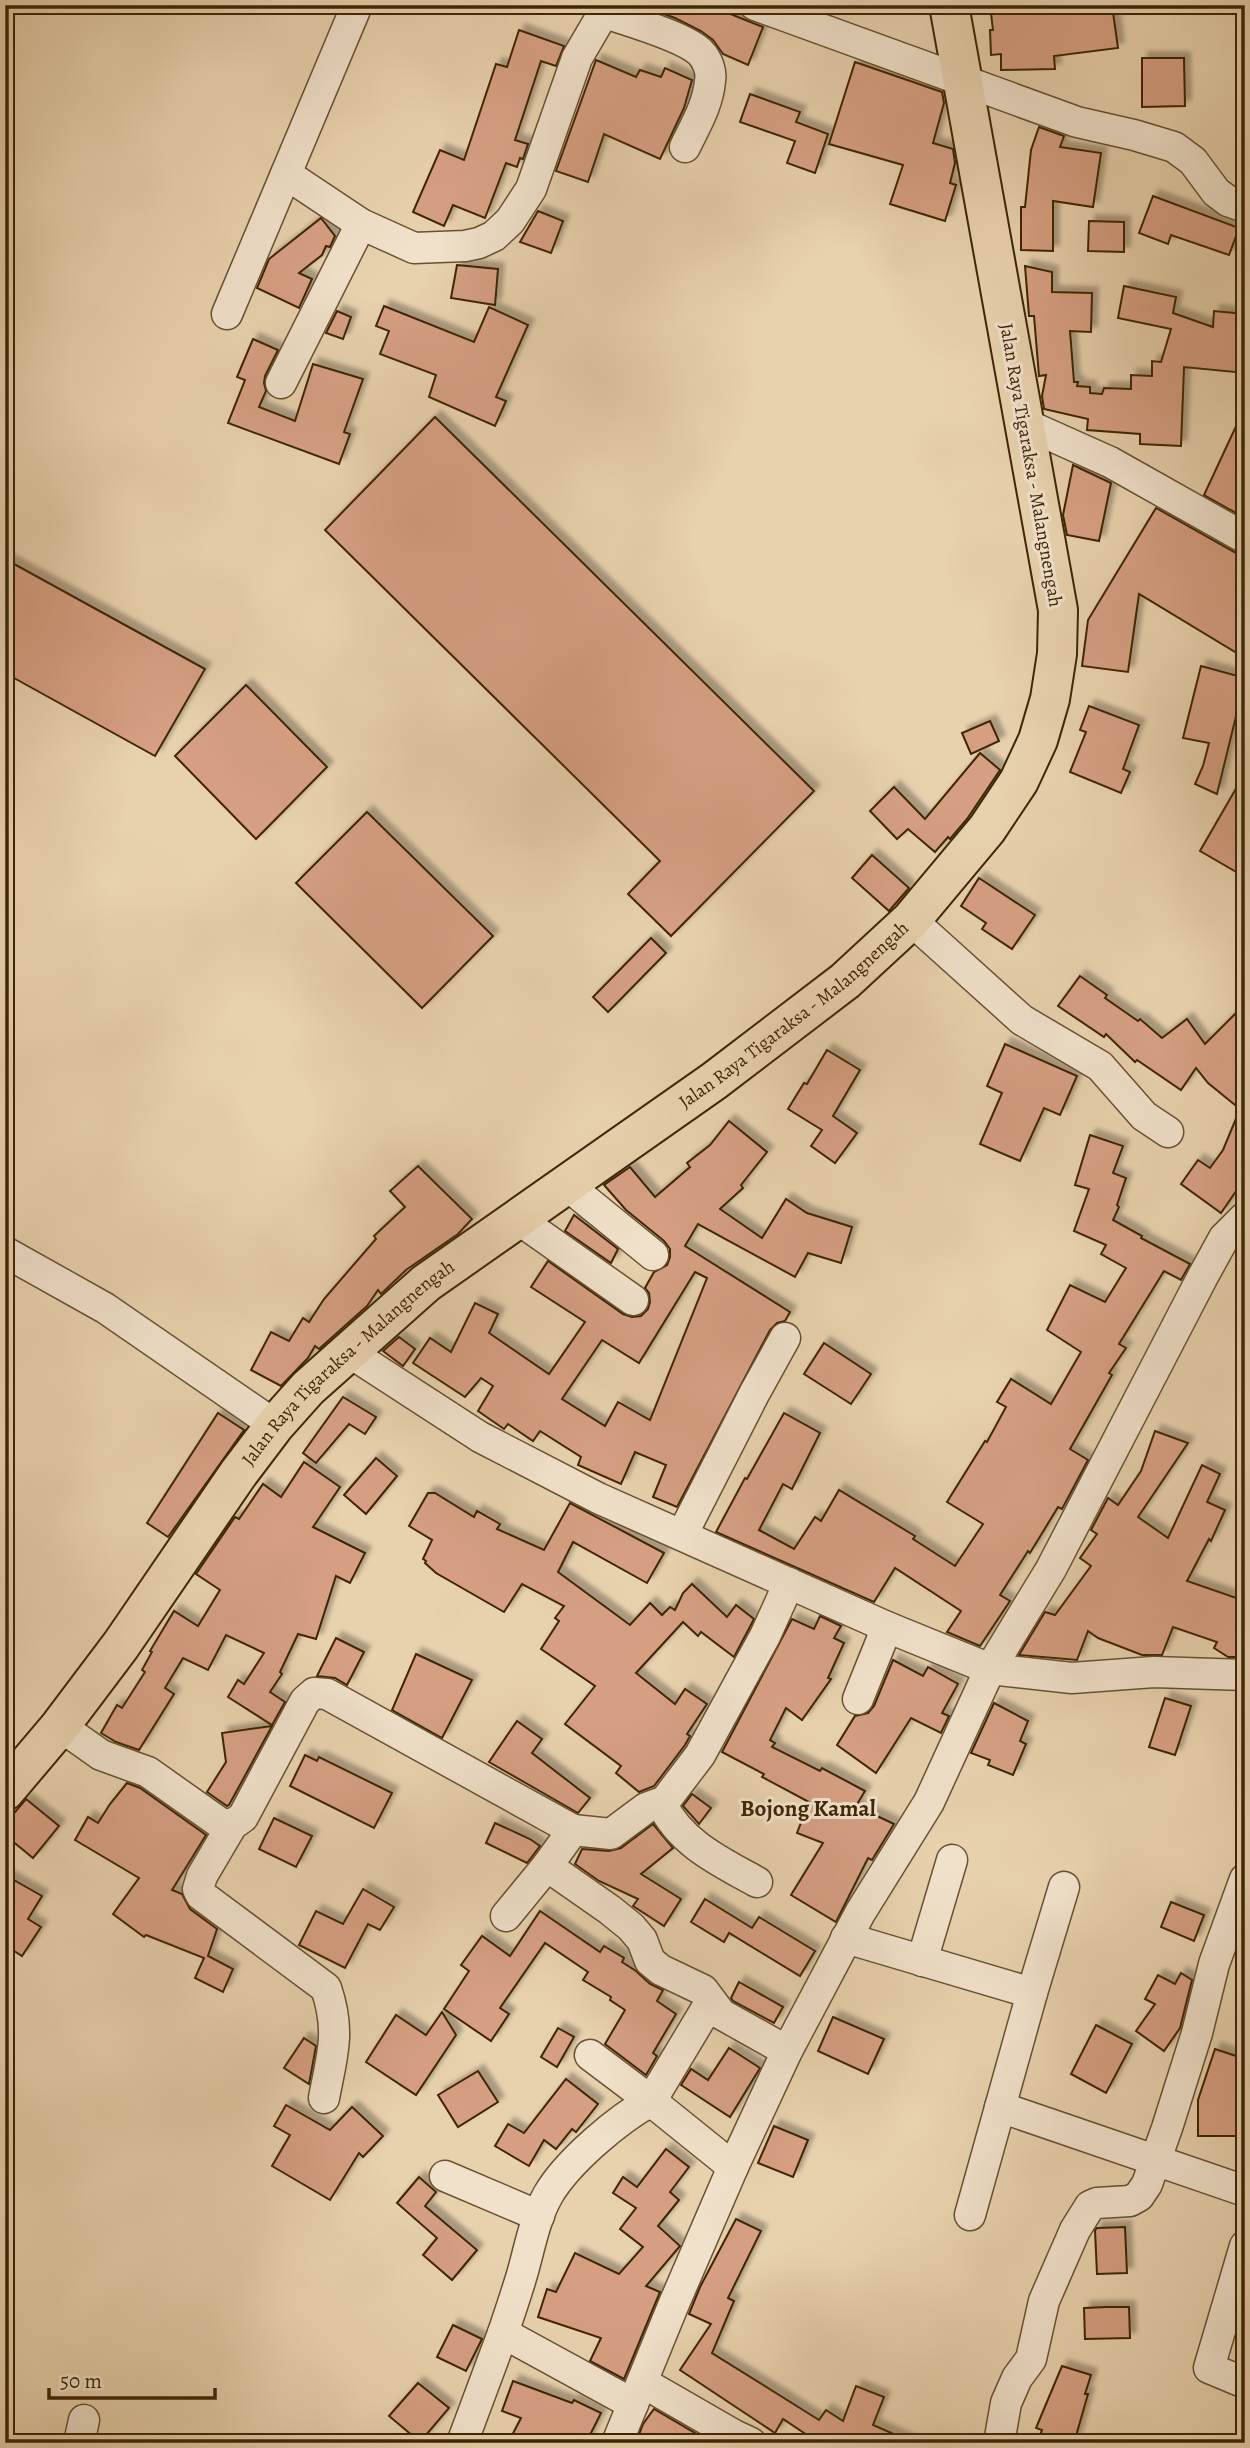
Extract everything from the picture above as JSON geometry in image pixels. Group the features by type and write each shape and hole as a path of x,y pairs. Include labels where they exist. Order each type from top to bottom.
{"main road":[{"name":"Jalan Raya Tigaraksa - Malangnengah","path":"5,1791 60,1726 121,1644 197,1531 275,1425 308,1388 426,1283 714,1080 835,989 911,920 987,829 1018,782 1038,740 1050,699 1057,654 1058,610 949,5"}],"street":[{"path":"227,314 357,5"},
{"path":"755,5 1077,122 1174,147 1193,161 1216,192 1228,201 1245,207"},
{"path":"286,174 361,224 414,248 465,246 494,236 510,221 531,189 577,58 606,9 685,42 706,59 711,80 704,110 685,146"},
{"path":"281,383 361,224"},
{"path":"1025,425 1110,462 1245,538"},
{"path":"911,920 1023,1020 1100,1066 1144,1116 1168,1132"},
{"path":"567,1185 653,1255"},
{"path":"617,2443 733,2167 787,2051 846,1938 929,1802 990,1669 1051,1569 1224,1238 1245,1217"},
{"path":"518,1219 633,1300"},
{"path":"5,1252 105,1308 275,1425"},
{"path":"682,1535 711,1475 785,1338"},
{"path":"349,1352 480,1437 598,1498 990,1669 1072,1678 1154,1672 1245,1675"},
{"path":"324,2098 335,2026 333,2008 326,1988 199,1891 202,1876 232,1825 243,1817 306,1701 314,1693 327,1694 573,1830 611,1835 646,1808 662,1804 699,1755 765,1636 789,1583"},
{"path":"858,1699 887,1626"},
{"path":"60,1726 101,1755 148,1772 220,1823 232,1825"},
{"path":"662,1804 667,1814 688,1838 707,1854 757,1882"},
{"path":"506,1916 573,1830"},
{"path":"922,1961 952,1860"},
{"path":"547,1866 631,1927 642,1940 650,1961 661,1970 703,1990 721,2014 787,2051"},
{"path":"999,2443 1006,2403 1017,2378 1031,2359 1047,2294 1075,2230 1090,2206 1097,2203 1130,2201 1139,2196 1147,2185 1197,2033 1214,1964 1245,1879"},
{"path":"970,2215 1064,1887"},
{"path":"846,1938 1032,1993"},
{"path":"462,2443 503,2333 548,2195 571,2166 624,2118 651,2101 710,2001"},
{"path":"590,2055 733,2167"},
{"path":"1000,2107 1245,2191"},
{"path":"445,2176 539,2216"},
{"path":"1243,2257 1209,2368 1245,2383"},
{"path":"503,2333 751,2443"}],"building":[{"path":"638,5 708,5 763,27 748,65 723,54 713,40 701,31"},
{"path":"990,5 1112,5 1118,48 1054,56 1055,69 1001,70 1001,54 991,55 990,30 993,30"},
{"path":"519,30 564,46 556,66 541,61 515,140 528,144 523,159 520,158 517,167 506,163 485,218 453,205 444,226 413,212 440,150 464,160 496,64 507,67"},
{"path":"1142,58 1184,58 1185,106 1142,107"},
{"path":"596,60 636,77 640,70 661,77 665,68 692,80 684,108 660,159 604,134 588,182 556,171"},
{"path":"855,62 942,92 944,103 933,143 953,149 955,163 950,183 956,185 945,221 890,204 903,165 829,144"},
{"path":"750,94 800,112 796,122 828,134 815,173 787,163 795,141 740,122"},
{"path":"1039,127 1064,136 1060,147 1101,153 1093,207 1053,201 1053,251 1021,250 1021,207 1025,207 1031,150"},
{"path":"1153,196 1239,228 1229,255 1171,235 1168,244 1139,233"},
{"path":"538,211 563,221 551,253 520,242"},
{"path":"321,218 335,236 330,247 326,246 322,255 299,273 312,279 299,308 257,288 269,259"},
{"path":"1089,221 1124,222 1124,252 1088,251"},
{"path":"457,265 498,269 495,305 451,298"},
{"path":"1025,266 1052,272 1052,292 1092,293 1091,332 1070,331 1074,382 1078,382 1077,386 1090,387 1090,393 1102,394 1104,388 1131,389 1131,375 1152,376 1152,361 1161,362 1171,329 1118,318 1124,286 1176,297 1173,313 1213,327 1214,311 1245,314 1245,373 1184,367 1181,446 1140,444 1140,434 1087,430 1088,419 1044,409 1042,396 1046,375 1039,376 1034,316 1029,316"},
{"path":"384,306 474,342 489,307 528,325 496,397 506,401 495,426 429,397 436,375 380,354 389,331 376,326"},
{"path":"337,311 351,317 343,339 326,333"},
{"path":"253,339 278,350 265,376 266,391 259,407 295,421 313,364 363,379 344,432 350,434 339,464 228,423 245,380 237,377"},
{"path":"1245,407 1245,518 1204,495"},
{"path":"435,417 814,791 671,936 628,894 660,861 325,530"},
{"path":"1073,465 1111,483 1099,541 1067,535 1063,515"},
{"path":"1156,508 1236,553 1245,555 1245,658 1139,594 1128,672 1082,666 1088,620"},
{"path":"5,559 205,669 155,756 5,673"},
{"path":"1201,666 1245,678 1245,706 1239,704 1217,794 1195,784 1209,743 1183,738"},
{"path":"246,685 327,767 256,839 175,756"},
{"path":"1089,706 1139,725 1123,769 1130,772 1121,793 1070,772 1086,732 1080,730"},
{"path":"990,721 999,741 971,754 962,733"},
{"path":"980,753 1000,770 967,819 935,852 908,829 897,839 870,811 894,787 925,819"},
{"path":"1245,773 1245,877 1200,851"},
{"path":"367,812 493,936 422,1008 296,883"},
{"path":"872,855 909,888 889,911 852,878"},
{"path":"979,878 1035,915 1012,949 982,929 986,923 961,906"},
{"path":"651,938 666,953 608,1012 593,997"},
{"path":"1080,976 1107,995 1105,998 1138,1021 1140,1019 1162,1038 1187,1019 1205,1044 1245,1004 1245,1178 1221,1213 1181,1184 1198,1160 1210,1168 1223,1150 1240,1109 1208,1083 1196,1068 1181,1090 1137,1060 1135,1062 1106,1034 1104,1037 1058,1006"},
{"path":"1005,1044 1077,1076 1060,1115 1044,1108 1020,1161 980,1144 1002,1093 987,1086"},
{"path":"827,1050 860,1070 833,1116 857,1133 835,1163 811,1146 822,1130 788,1109"},
{"path":"729,1121 767,1152 741,1185 743,1188 720,1209 762,1238 786,1199 807,1213 852,1227 841,1263 808,1253 795,1277 698,1224 685,1246 790,1312 785,1321 777,1323 770,1330 677,1507 653,1497 666,1465 635,1452 621,1484 578,1465 581,1457 540,1431 533,1441 508,1424 504,1429 478,1411 493,1386 481,1378 465,1397 413,1363 430,1338 451,1352 475,1303 498,1314 489,1333 549,1374 585,1322 531,1287 548,1261 623,1314 641,1316 648,1309 650,1302 645,1288 654,1272 667,1265 670,1249 626,1210 604,1185 630,1167 655,1197 690,1167 687,1163 710,1145","holes":["695,1272 707,1278 650,1420 618,1402 605,1426 562,1399 602,1340 639,1363"]},
{"path":"1090,1135 1123,1146 1113,1173 1126,1178 1113,1220 1190,1264 1181,1280 1164,1271 1119,1344 1126,1348 1109,1373 1112,1375 1070,1449 1088,1460 1062,1509 1058,1507 1000,1595 1010,1601 980,1646 947,1632 961,1611 895,1568 874,1602 716,1532 784,1413 820,1433 792,1489 783,1484 759,1530 794,1549 815,1517 821,1521 839,1490 915,1536 913,1539 955,1566 983,1524 947,1502 985,1441 987,1442 1006,1407 997,1402 1011,1379 1051,1404 1081,1352 1047,1330 1070,1285 1105,1302 1126,1268 1101,1254 1106,1245 1074,1231 1089,1189 1075,1185"},
{"path":"418,1166 472,1219 458,1234 406,1270 381,1294 378,1290 367,1306 319,1349 315,1346 308,1358 281,1386 251,1370 271,1332 289,1341 303,1318 309,1322 324,1299 376,1239 374,1236 405,1207 390,1191"},
{"path":"574,1215 618,1249 611,1263 565,1231"},
{"path":"399,1337 415,1349 403,1366 383,1351"},
{"path":"824,1343 871,1374 851,1404 804,1374"},
{"path":"343,1397 376,1417 365,1434 349,1424 316,1463 303,1453"},
{"path":"218,1413 244,1430 168,1537 147,1523"},
{"path":"1155,1431 1188,1443 1138,1517 1168,1538 1202,1465 1220,1474 1207,1502 1225,1510 1211,1541 1209,1539 1187,1581 1245,1601 1245,1657 1228,1657 1214,1648 1217,1642 1173,1627 1162,1655 1142,1655 1098,1638 1088,1631 1077,1660 1019,1655 1045,1612 1055,1615 1091,1566 1080,1558 1097,1534 1091,1530 1108,1498 1118,1505 1141,1471"},
{"path":"376,1458 397,1476 366,1514 344,1495"},
{"path":"304,1462 340,1487 313,1527 365,1553 350,1583 336,1576 316,1639 298,1634 280,1672 282,1674 270,1692 285,1702 272,1725 228,1697 238,1680 244,1684 264,1653 226,1635 208,1670 183,1658 165,1688 174,1694 139,1750 101,1733 117,1705 122,1708 145,1672 142,1670 152,1652 150,1651 174,1611 198,1626 220,1590 196,1574 235,1517 239,1519 263,1484 281,1497"},
{"path":"428,1493 435,1493 474,1517 477,1511 500,1524 497,1529 544,1550 570,1503 664,1553 647,1583 573,1542 558,1572 630,1625 650,1603 662,1615 670,1607 675,1610 683,1593 692,1584 727,1617 736,1605 754,1619 734,1657 701,1632 698,1636 683,1622 636,1673 675,1704 685,1689 707,1704 687,1734 690,1736 685,1745 654,1786 639,1792 616,1773 621,1766 565,1724 595,1686 541,1649 559,1621 555,1618 564,1606 522,1584 504,1612 436,1573 425,1563 423,1559 432,1540 409,1526"},
{"path":"820,1616 841,1626 834,1638 844,1643 828,1678 831,1679 802,1720 786,1708 770,1740 775,1743 772,1747 820,1771 822,1768 865,1791 856,1806 894,1824 872,1860 868,1858 836,1922 791,1895 823,1843 797,1833 809,1802 722,1752 792,1619 814,1629"},
{"path":"336,1638 364,1652 347,1685 335,1678 317,1676"},
{"path":"416,1654 472,1680 442,1738 392,1710"},
{"path":"893,1660 923,1676 928,1667 958,1684 942,1713 949,1716 941,1733 911,1718 876,1773 837,1745 855,1716 868,1713 874,1706"},
{"path":"1165,1698 1191,1706 1175,1755 1149,1747"},
{"path":"994,1703 1028,1721 1020,1741 1026,1744 1013,1775 988,1765 990,1760 971,1753"},
{"path":"517,1721 542,1739 532,1753 590,1798 578,1813 489,1762"},
{"path":"272,1726 229,1805 207,1792 226,1762 222,1733"},
{"path":"305,1755 317,1761 319,1757 392,1793 374,1828 290,1786"},
{"path":"127,1783 140,1788 206,1835 172,1890 182,1894 190,1909 217,1929 208,1956 233,1969 223,1992 195,1978 204,1958 146,1935 144,1937 113,1914 139,1878 75,1840 88,1817 98,1823"},
{"path":"692,1794 711,1808 699,1824 683,1806"},
{"path":"26,1799 59,1826 33,1858 5,1835 5,1824"},
{"path":"274,1818 312,1836 296,1867 259,1849"},
{"path":"495,1823 540,1846 527,1863 486,1843"},
{"path":"653,1824 673,1848 641,1874 681,1899 664,1926 633,1906 638,1899 599,1881 575,1864 582,1849 609,1851 621,1848"},
{"path":"5,1875 42,1896 28,1919 41,1927 22,1956 5,1945 5,1916 14,1903 5,1899"},
{"path":"363,1889 394,1907 380,1930 368,1924 345,1968 299,1945 316,1911 343,1924"},
{"path":"705,1899 752,1928 759,1917 815,1951 800,1976 729,1933 724,1942 691,1922"},
{"path":"1171,1902 1204,1915 1194,1941 1161,1927"},
{"path":"540,1911 600,1952 604,1946 624,1958 622,1962 650,1984 663,1990 657,2001 676,2014 653,2053 657,2056 646,2075 605,2044 625,2010 610,2000 611,1997 583,1980 588,1972 545,1943 500,2008 509,2014 491,2041 444,2009 469,1971 461,1965 482,1936 510,1956"},
{"path":"1181,1973 1192,1980 1180,2028 1164,2051 1136,2031 1155,2004 1145,1999 1158,1975 1175,1984"},
{"path":"739,1982 783,2007 774,2023 733,2001 731,1998"},
{"path":"442,2012 456,2035 416,2095 366,2062 396,2015 426,2035"},
{"path":"833,2017 884,2039 868,2074 818,2051"},
{"path":"1096,2025 1132,2044 1106,2093 1071,2074"},
{"path":"558,2028 574,2037 557,2067 541,2057"},
{"path":"304,2038 316,2046 309,2084 284,2068"},
{"path":"729,2048 760,2068 730,2117 681,2085 691,2069 708,2080"},
{"path":"1215,2049 1239,2057 1236,2068 1245,2070 1245,2090 1240,2089 1239,2136 1198,2136 1198,2100"},
{"path":"478,2071 498,2102 458,2127 438,2095"},
{"path":"566,2079 598,2104 576,2132 572,2129 556,2149 544,2140 529,2166 495,2146 508,2124 524,2133"},
{"path":"286,2105 330,2130 352,2107 383,2136 363,2157 359,2153 330,2200 272,2166 290,2135 274,2126"},
{"path":"774,2126 808,2140 793,2177 758,2163"},
{"path":"666,2149 689,2167 670,2192 679,2200 658,2226 680,2246 646,2286 660,2292 624,2379 590,2361 601,2338 538,2317 547,2289 556,2292 575,2253 619,2274 643,2247 620,2229 636,2208 613,2193 623,2177 637,2187"},
{"path":"419,2177 436,2192 425,2206 477,2250 452,2280 423,2255 437,2238 397,2203"},
{"path":"736,2219 761,2231 728,2298 734,2301 712,2353 819,2420 826,2410 843,2421 856,2386 884,2397 873,2425 914,2443 819,2443 783,2419 775,2433 680,2370 711,2324 689,2314 700,2287"},
{"path":"1125,2227 1127,2273 1097,2274 1095,2230"},
{"path":"1129,2307 1130,2338 1085,2339 1084,2308"},
{"path":"453,2325 482,2339 466,2371 437,2357"},
{"path":"1062,2366 1091,2375 1074,2443 1037,2443 1042,2430 1036,2428"},
{"path":"513,2381 572,2403 574,2400 601,2413 586,2443 508,2443 521,2418 502,2411"},
{"path":"418,2383 449,2408 420,2442 389,2416"},
{"path":"654,2409 700,2436 696,2443 636,2443 643,2424"}],"district":[{"name":"Bojong Kamal","path":"808,1808"}]}
